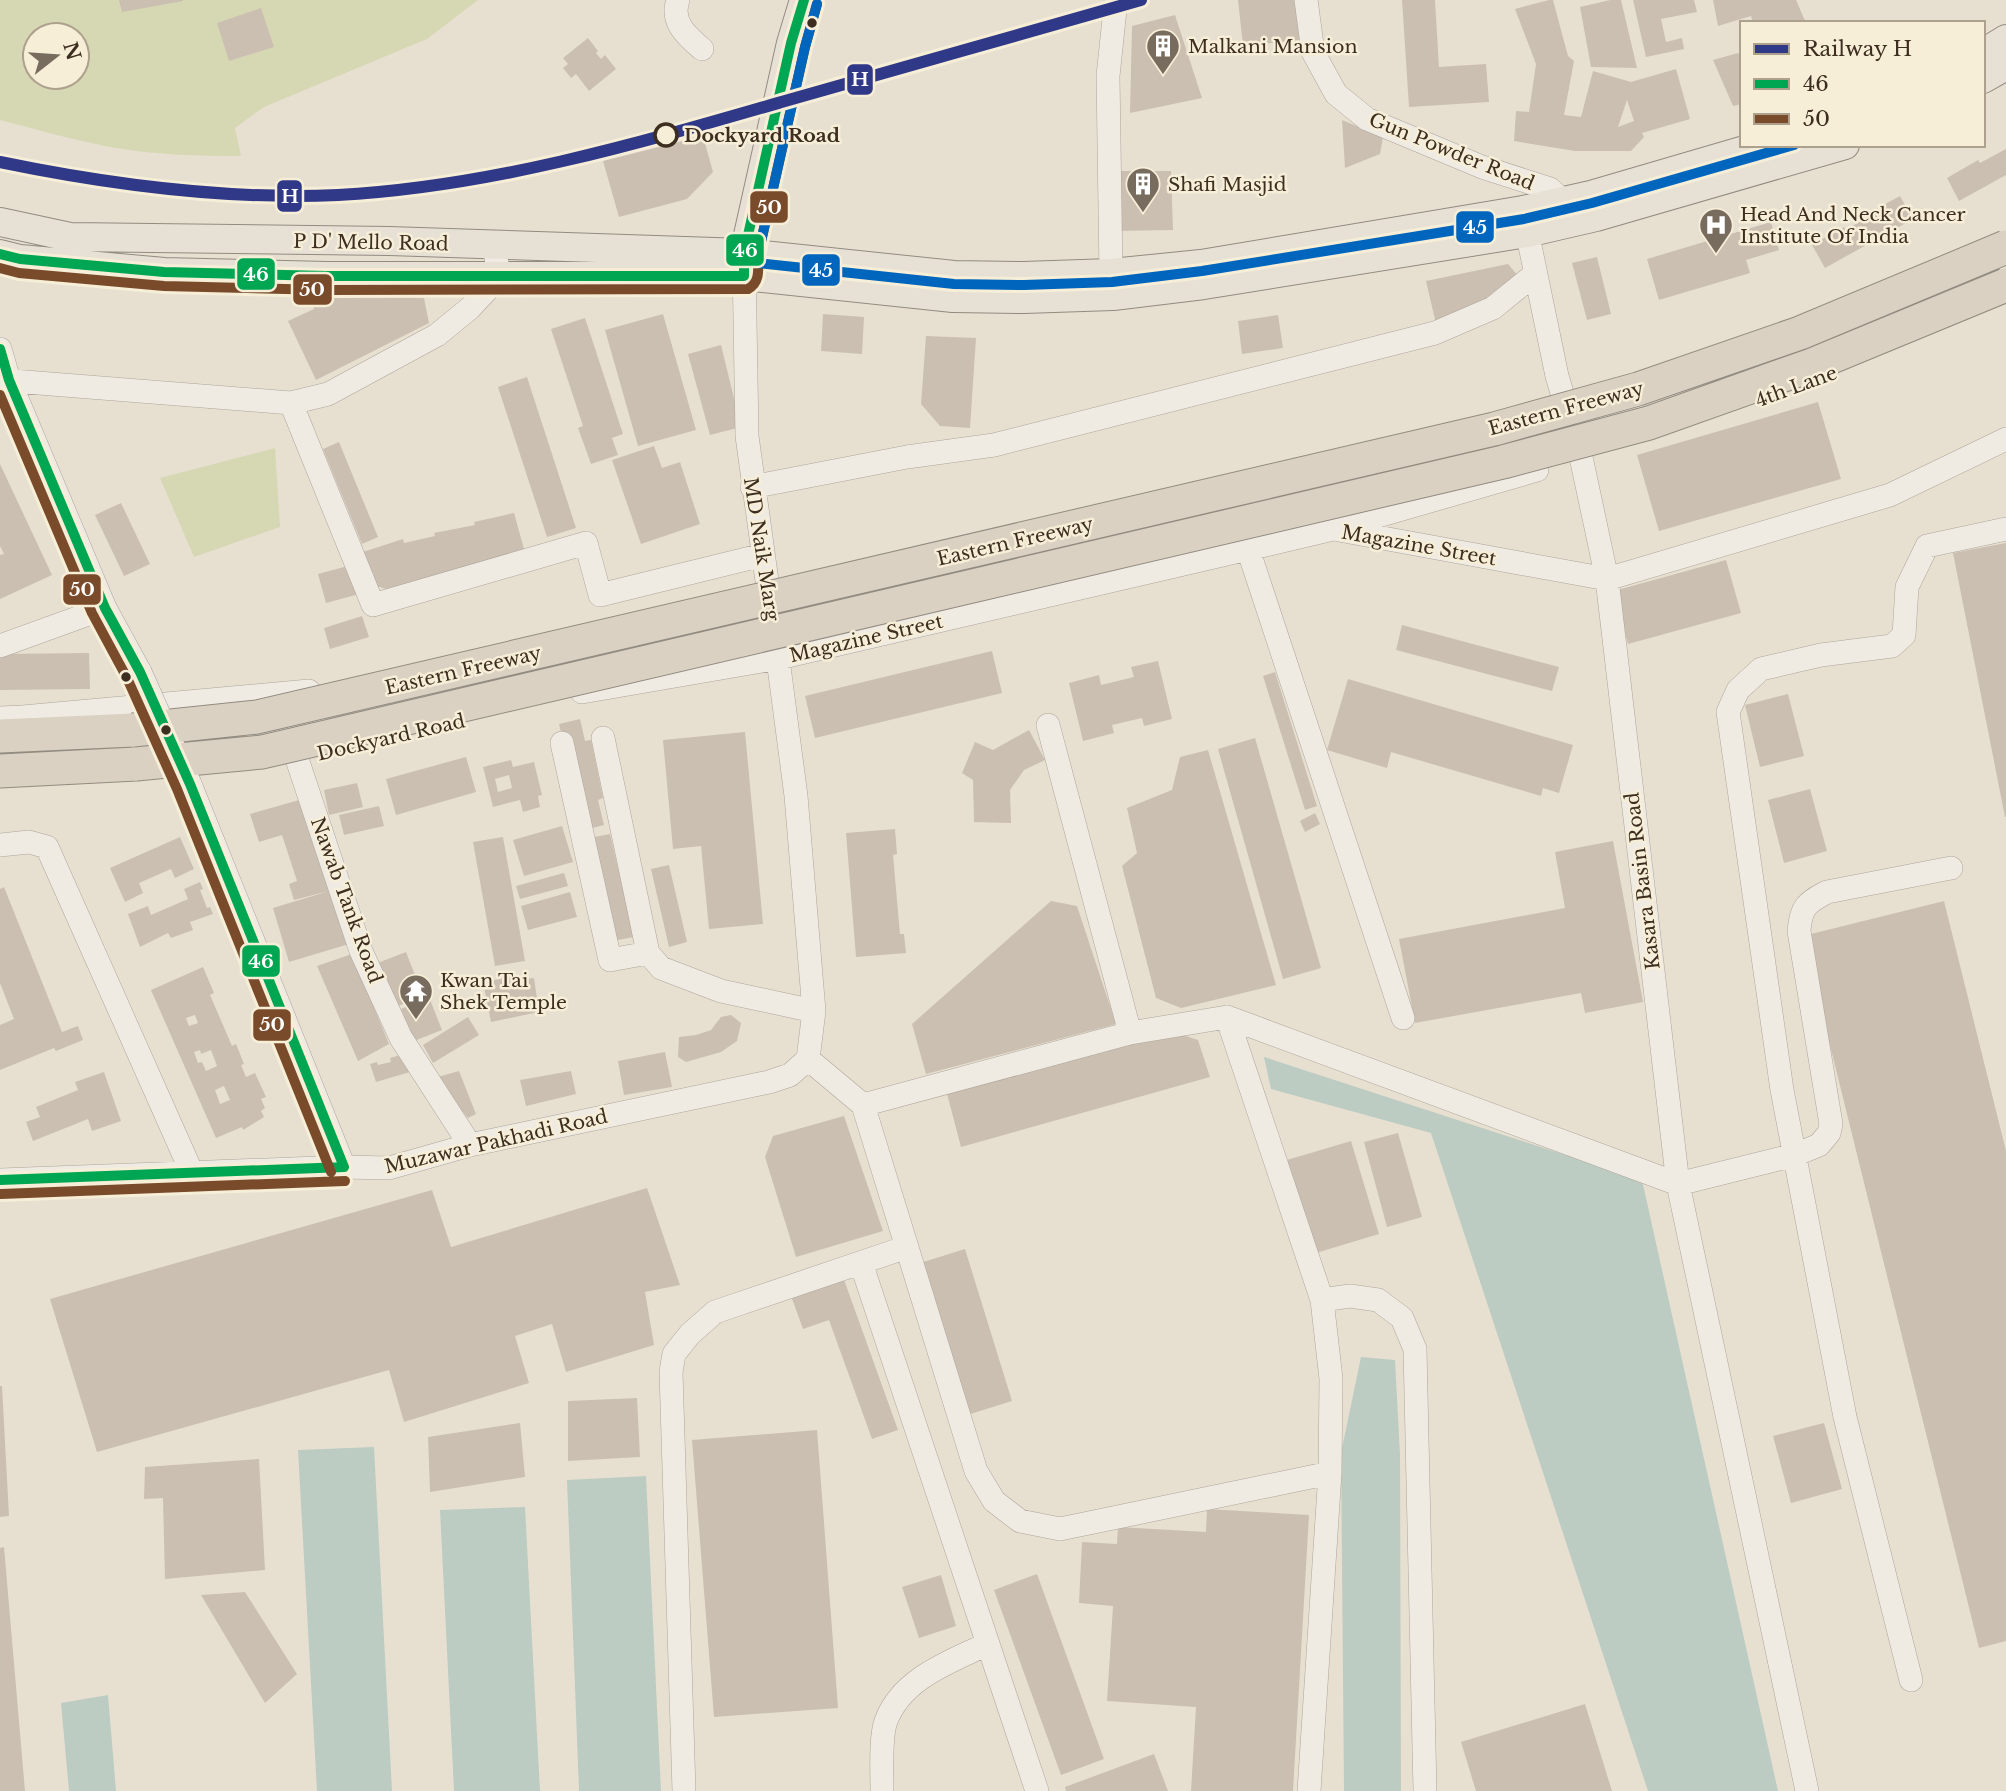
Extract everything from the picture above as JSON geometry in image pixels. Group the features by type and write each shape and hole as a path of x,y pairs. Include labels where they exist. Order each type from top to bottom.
{"highway":[{"name":"Eastern Freeway","path":"6,726 133,730 257,717 1494,429 1638,389 1800,333 2006,247"},
{"name":"Eastern Freeway","path":"0,771 136,764 262,752 1503,462 1648,423 1787,374 2006,285"}],"main road":[{"path":"744,265 791,43 804,0"},
{"path":"1985,52 2006,39"},
{"path":"1985,78 2006,66"},
{"path":"1567,212 1756,147"},
{"path":"744,265 953,298 1113,296 1204,285 1525,222 1836,147"},
{"name":"P D' Mello Road","path":"0,222 70,237 494,245 744,265"},
{"path":"744,265 954,275 1111,273 1525,222"},
{"name":"P D' Mello Road","path":"0,254 20,259 164,272 327,276 499,277 744,265"}],"street":[{"path":"678,0 677,20 682,32 702,50"},
{"path":"1111,273 1108,76 1116,0"},
{"name":"Gun Powder Road","path":"1306,0 1313,52 1336,94 1367,119 1482,167 1550,190 1567,212"},
{"name":"Kasara Basin Road","path":"1525,222 1563,395 1581,457 1606,579 1678,1184 1807,1791"},
{"path":"6,726 150,705 299,693 1083,509 1404,438 1735,344 1959,255 2006,233"},
{"path":"4,380 290,403 328,394 437,335 470,308 499,277 494,245"},
{"name":"MD Naik Marg","path":"744,265 747,436 796,796 814,1011"},
{"path":"752,487 907,457 994,445 1435,334 1493,309 1535,274"},
{"name":"4th Lane","path":"1333,529 1657,434 1823,377 2006,300"},
{"path":"0,349 4,380 105,608 140,672 344,1167"},
{"path":"290,403 373,604 586,543 600,595 763,555"},
{"name":"Magazine Street","path":"779,658 1333,529 1606,579 1890,495 2006,439"},
{"path":"1911,1680 1845,1417 1780,1076 1728,712 1738,690 1761,669 1821,655 1892,646 1904,635 1907,586 1927,546 2006,528"},
{"path":"1248,549 1403,1018"},
{"path":"0,646 105,608"},
{"name":"Dockyard Road","path":"0,786 184,778 298,759 573,694 779,658"},
{"path":"150,705 184,778"},
{"path":"1048,725 1130,1033"},
{"path":"603,738 648,953 661,968 721,991 814,1011 808,1059 863,1105 976,1471 994,1501 1020,1521 1060,1529 1329,1473"},
{"path":"562,743 610,960 648,953"},
{"name":"Nawab Tank Road","path":"298,759 361,951 401,1038 470,1145"},
{"path":"0,845 29,842 47,846 192,1173"},
{"path":"863,1105 1130,1033 1227,1017 1678,1184 1795,1155 1819,1145 1829,1133 1831,1124 1799,931 1801,913 1812,900 1827,892 1951,868"},
{"path":"1227,1017 1322,1300 1331,1379 1329,1473 1309,1791"},
{"name":"Muzawar Pakhadi Road","path":"0,1180 344,1167 389,1168 470,1145 769,1083 790,1075 808,1059"},
{"path":"684,1791 671,1372 674,1354 690,1334 715,1312 907,1247"},
{"path":"861,1263 1037,1791"},
{"path":"1322,1300 1350,1296 1378,1300 1402,1318 1415,1349 1425,1791"},
{"path":"882,1791 886,1721 902,1695 923,1676 987,1644"}],"green space":[{"path":"0,0 478,0 427,39 264,107 235,128 241,156 179,155 87,142 0,120"},
{"path":"275,448 280,527 194,557 160,478"}],"shaded area":[{"path":"1264,1057 1642,1180 1778,1791 1648,1791 1431,1133 1271,1089"},
{"path":"1361,1357 1395,1360 1400,1454 1401,1791 1344,1791 1341,1453"},
{"path":"374,1447 392,1791 317,1791 298,1450"},
{"path":"646,1476 661,1791 579,1791 567,1480"},
{"path":"525,1507 540,1791 454,1791 440,1510"},
{"path":"108,1695 116,1791 69,1791 61,1703"}],"building":[{"path":"119,0 183,0 183,1 122,12"},
{"path":"1238,0 1295,0 1300,40 1243,46"},
{"path":"1402,0 1435,0 1439,67 1486,64 1489,102 1409,107"},
{"path":"1553,0 1568,56 1574,61 1564,115 1581,117 1593,71 1631,82 1676,69 1690,119 1642,133 1644,137 1631,151 1575,151 1514,141 1516,111 1529,112 1536,64 1515,9","holes":["1627,100 1634,121 1618,127"]},
{"path":"1621,0 1637,68 1591,67 1580,7"},
{"path":"1633,0 1694,0 1697,12 1661,19 1666,42 1682,38 1684,49 1646,57"},
{"path":"1713,0 1796,0 1805,21 1752,21 1751,16 1718,26"},
{"path":"261,8 274,47 229,61 217,23"},
{"name":"Malkani Mansion","path":"1175,15 1202,98 1130,113 1132,26"},
{"path":"588,38 601,59 605,55 616,69 589,91 576,74 571,78 563,68 568,64 563,58"},
{"path":"1738,53 1740,104 1733,106 1713,60"},
{"path":"1342,120 1383,137 1380,154 1345,168"},
{"path":"703,136 713,172 687,199 619,217 603,161"},
{"path":"2006,149 2006,175 1959,201 1947,178 1978,160 1980,163"},
{"name":"Shafi Masjid","path":"1115,171 1171,171 1173,230 1114,231"},
{"path":"1900,196 1913,219 1825,268 1812,245 1844,227 1845,230"},
{"path":"1771,222 1779,250 1746,260 1750,273 1659,300 1647,259"},
{"path":"1597,257 1611,314 1587,320 1572,263"},
{"path":"1508,264 1519,277 1493,299 1437,328 1426,281"},
{"path":"309,292 424,298 429,323 316,380 288,321 314,309"},
{"path":"663,314 696,430 638,446 605,330"},
{"path":"823,314 864,317 862,354 821,351"},
{"path":"1278,315 1283,348 1242,354 1238,321"},
{"path":"585,318 623,434 612,438 618,455 591,464 578,428 583,426 551,329"},
{"path":"926,336 976,338 970,428 940,426 921,404"},
{"path":"721,345 741,427 710,435 688,354"},
{"path":"527,377 576,528 547,537 498,387"},
{"path":"1818,402 1841,479 1659,531 1637,455"},
{"path":"339,442 378,537 362,544 323,449"},
{"path":"654,446 662,468 680,462 700,524 641,544 612,460"},
{"path":"0,464 52,575 0,599 0,555 4,554 0,546"},
{"path":"121,503 150,564 124,576 95,515"},
{"path":"514,513 526,556 397,592 393,587 386,589 371,584 374,574 367,566 363,552 403,539 404,543 435,536 434,533 475,525 474,522"},
{"path":"2006,543 2006,817 2005,817 1953,553"},
{"path":"1726,560 1741,613 1628,644 1614,591"},
{"path":"355,564 363,593 326,603 318,574"},
{"path":"362,616 369,637 330,649 324,628"},
{"path":"1402,625 1559,667 1552,691 1396,650"},
{"path":"992,651 1002,693 815,738 805,696"},
{"path":"89,653 90,689 0,690 0,654"},
{"path":"1158,661 1172,719 1144,726 1142,718 1112,725 1114,733 1083,741 1069,683 1099,675 1101,685 1134,677 1131,667"},
{"path":"1275,672 1317,806 1305,810 1263,676"},
{"path":"1348,679 1573,745 1559,793 1543,788 1541,796 1391,752 1387,768 1327,750"},
{"path":"1788,694 1804,756 1760,767 1745,705"},
{"path":"580,719 585,741 591,740 603,798 598,800 604,825 585,830 559,724"},
{"path":"1029,730 1045,760 1024,770 1010,790 1011,823 974,822 973,780 962,773 975,742 993,750"},
{"path":"745,732 763,924 709,929 701,846 673,849 663,740"},
{"path":"1255,738 1321,968 1283,979 1218,749"},
{"path":"1208,750 1276,985 1181,1008 1156,998 1122,866 1137,853 1127,808 1172,790 1180,757"},
{"path":"466,757 476,792 396,815 386,779"},
{"path":"511,760 513,767 534,762 542,795 538,796 540,807 523,812 520,800 493,807 483,767","holes":["509,775 512,788 498,792 495,779"]},
{"path":"357,783 363,807 329,815 324,790"},
{"path":"1810,789 1827,851 1784,863 1768,800"},
{"path":"303,799 349,944 289,962 273,908 329,891 294,900 289,884 297,881 282,835 259,842 250,814"},
{"path":"379,806 384,826 344,835 339,815"},
{"path":"1315,813 1320,824 1305,832 1300,821"},
{"path":"562,826 573,862 524,876 513,840"},
{"path":"895,829 897,854 893,855 900,934 904,934 906,953 856,957 846,833"},
{"path":"610,834 634,937 613,941 589,838"},
{"path":"180,837 194,869 175,878 171,869 139,883 143,893 125,902 110,868"},
{"path":"503,837 525,961 495,966 473,842"},
{"path":"1613,841 1643,1002 1585,1013 1581,993 1415,1023 1399,939 1565,908 1555,852"},
{"path":"669,865 687,942 669,947 651,869"},
{"path":"564,873 568,886 520,899 516,886"},
{"path":"200,882 207,908 210,907 213,914 190,922 193,930 171,938 168,933 140,947 128,914 148,906 151,915 188,899 184,889"},
{"path":"4,887 62,1032 78,1026 83,1040 56,1051 54,1048 0,1070 0,1025 14,1019 0,983 0,889"},
{"path":"570,892 577,917 528,930 521,906"},
{"path":"1051,901 1077,906 1116,1024 926,1074 912,1024"},
{"path":"1944,901 2006,1151 2006,1641 1979,1648 1803,936"},
{"path":"406,952 423,996 393,1008 375,964"},
{"path":"352,954 389,1044 358,1061 317,966"},
{"path":"203,967 214,993 210,995 232,1046 236,1044 246,1077 255,1073 266,1097 261,1099 265,1108 261,1111 264,1117 243,1130 242,1127 216,1138 151,990","holes":["195,1015 198,1023 189,1026 186,1018","200,1050 201,1054 211,1050 217,1066 206,1071 202,1062 198,1063 194,1052","224,1086 230,1100 220,1104 215,1090"]},
{"path":"517,976 517,980 534,978 539,1012 491,1022 483,982"},
{"path":"429,997 442,1030 414,1041 401,1009"},
{"path":"731,1015 741,1023 737,1041 721,1052 686,1062 678,1057 679,1037 711,1030 721,1017"},
{"path":"468,1017 479,1035 433,1063 423,1045"},
{"path":"1161,1028 1198,1040 1210,1077 961,1147 946,1090"},
{"path":"665,1052 672,1087 624,1095 618,1061"},
{"path":"404,1054 410,1072 376,1082 370,1064 391,1062 390,1058"},
{"path":"459,1071 476,1114 468,1118 434,1078"},
{"path":"571,1071 576,1094 526,1106 520,1080"},
{"path":"104,1072 121,1121 92,1131 88,1119 33,1141 26,1122 40,1117 36,1107 78,1090 75,1082"},
{"path":"844,1116 883,1231 796,1257 765,1157 773,1136"},
{"path":"1398,1133 1422,1217 1387,1227 1364,1142"},
{"path":"1351,1141 1379,1234 1316,1253 1287,1160"},
{"path":"647,1188 680,1285 645,1292 654,1345 566,1372 552,1324 515,1336 529,1383 404,1422 389,1370 97,1452 50,1299 432,1190 451,1247"},
{"path":"965,1249 1012,1401 964,1416 917,1264"},
{"path":"842,1274 898,1430 872,1439 829,1320 803,1329 790,1293"},
{"path":"0,1386 9,1516 0,1517"},
{"path":"637,1398 640,1457 568,1461 568,1401"},
{"path":"520,1423 525,1477 430,1492 428,1437"},
{"path":"1824,1423 1842,1489 1791,1503 1773,1436"},
{"path":"817,1430 838,1708 714,1717 692,1440"},
{"path":"259,1459 265,1570 165,1579 163,1498 144,1499 145,1467"},
{"path":"1207,1509 1309,1515 1293,1791 1191,1791 1196,1707 1107,1701 1113,1606 1079,1603 1082,1542 1117,1544 1118,1527 1206,1532"},
{"path":"4,1547 25,1791 0,1791 0,1548"},
{"path":"1037,1574 1104,1759 1061,1775 994,1590"},
{"path":"941,1575 956,1626 919,1638 902,1587"},
{"path":"245,1592 297,1674 265,1703 201,1595"},
{"path":"1585,1704 1612,1791 1476,1791 1461,1742"},
{"path":"1154,1754 1168,1791 1066,1791 1065,1787"}],"rail line":[{"name":"H","path":"0,162 126,184 253,195 338,195 452,183 620,147 1141,0"}],"transit line":[{"name":"46","path":"0,254 20,259 164,272 327,276 744,276 744,253 791,43 804,0"},
{"name":"50","path":"0,268 19,273 164,286 327,290 748,289 757,279 758,255 817,4"},
{"name":"45","path":"817,4 805,47 758,263 954,284 1112,282 1202,271 1524,219 1592,203 1787,147"},
{"name":"46","path":"0,349 9,380 105,608 140,672 190,784 344,1167"},
{"name":"50","path":"0,395 92,613 127,678 177,789 331,1172"},
{"name":"46","path":"0,1180 344,1167"},
{"name":"50","path":"1,1194 345,1181"}],"place":[{"name":"Malkani Mansion","path":"1163,76"},
{"name":"Dockyard Road","path":"666,135"},
{"name":"Shafi Masjid","path":"1143,214"},
{"name":"Head And Neck Cancer Institute Of India","path":"1716,255"},
{"name":"Kwan Tai Shek Temple","path":"416,1021"}]}
